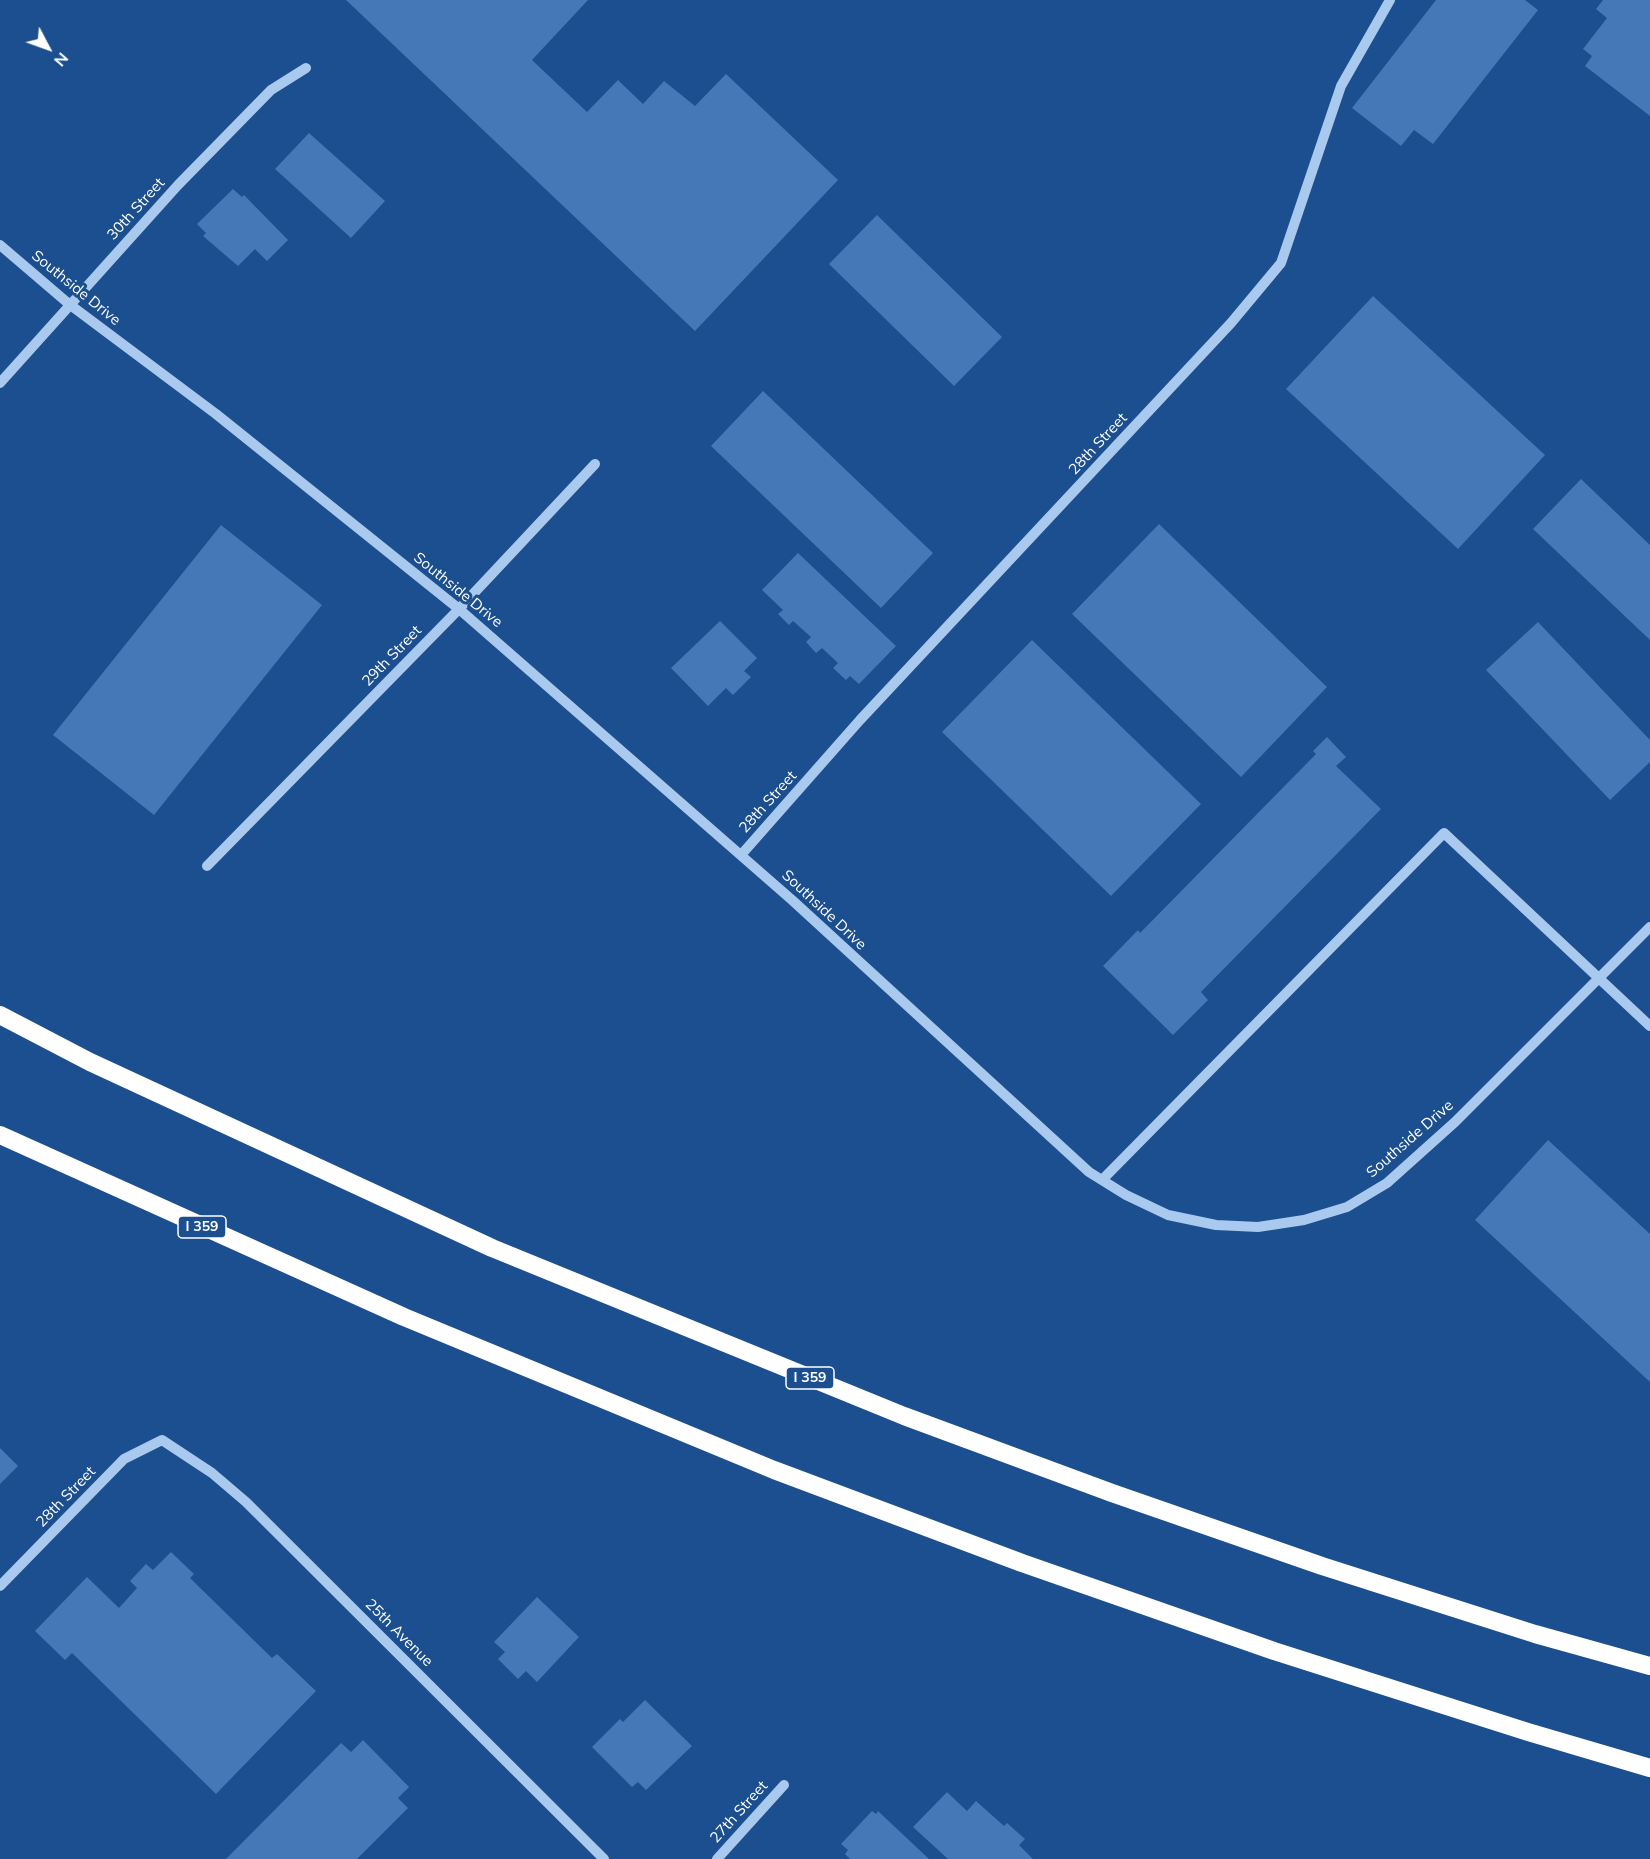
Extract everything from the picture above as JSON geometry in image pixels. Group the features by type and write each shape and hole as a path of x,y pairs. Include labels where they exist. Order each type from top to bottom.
{"highway":[{"name":"I 359","path":"0,1015 90,1062 492,1248 904,1416 1112,1493 1322,1566 1535,1634 1650,1666"},
{"name":"I 359","path":"0,1135 404,1317 774,1470 1022,1563 1274,1651 1528,1732 1650,1768"}],"street":[{"name":"28th Street","path":"741,855 860,720 1231,323 1281,263 1341,86 1390,0"},
{"name":"30th Street","path":"0,383 178,185 271,90 306,68"},
{"name":"Southside Drive","path":"0,245 69,304 216,414 459,609 741,855 1089,1172 1126,1196 1168,1215 1216,1225 1258,1227 1304,1220 1347,1207 1387,1182 1455,1122 1650,927"},
{"name":"29th Street","path":"207,866 459,609 595,464"},
{"path":"1102,1180 1444,833 1650,1026"},
{"name":"28th Street","path":"0,1586 124,1459 162,1440"},
{"name":"25th Avenue","path":"162,1440 212,1473 246,1502 604,1859"},
{"name":"27th Street","path":"717,1859 784,1785"}],"building":[{"path":"346,0 588,0 532,60 587,112 618,80 643,104 664,81 695,106 726,74 838,180 695,331"},
{"path":"1436,0 1525,0 1538,10 1433,144 1414,130 1401,146 1352,108"},
{"path":"1603,0 1650,0 1650,116 1585,66 1592,56 1583,49 1607,18 1596,9"},
{"path":"309,133 385,201 351,238 275,169"},
{"path":"233,189 242,197 244,195 288,240 267,261 255,249 238,266 203,236 206,233 197,224"},
{"path":"877,215 1002,337 954,386 829,264"},
{"path":"1373,296 1545,455 1458,549 1286,389"},
{"path":"763,391 933,553 881,608 711,446"},
{"path":"1581,479 1650,545 1650,640 1533,529"},
{"path":"1159,524 1327,687 1241,777 1072,614"},
{"path":"221,525 322,605 154,815 53,735"},
{"path":"798,553 896,646 859,684 850,676 846,680 833,668 838,663 822,648 816,653 806,642 811,637 793,621 789,625 778,614 783,610 762,590"},
{"path":"720,621 757,658 744,671 751,677 733,695 726,688 708,706 671,668"},
{"path":"1538,622 1650,740 1650,762 1610,800 1486,670"},
{"path":"1032,640 1201,804 1111,896 942,732"},
{"path":"1327,737 1346,757 1336,766 1381,809 1201,992 1208,1000 1173,1035 1103,966 1138,930 1140,933 1316,754 1313,751"},
{"path":"1548,1140 1650,1234 1650,1382 1475,1220"},
{"path":"0,1448 18,1466 0,1484"},
{"path":"171,1552 194,1574 190,1578 272,1658 277,1654 316,1691 216,1794 72,1653 65,1660 35,1631 87,1577 119,1608 137,1588 130,1581 146,1564 153,1570"},
{"path":"537,1597 579,1637 537,1682 526,1671 518,1679 498,1659 505,1652 494,1642"},
{"path":"645,1700 692,1746 646,1790 638,1782 632,1787 592,1747 620,1719 623,1722"},
{"path":"363,1740 409,1787 398,1798 408,1808 357,1859 226,1859 341,1743 351,1752"},
{"path":"947,1792 967,1811 976,1801 1004,1826 1007,1823 1025,1839 1019,1845 1033,1859 948,1859 913,1827"},
{"path":"872,1811 876,1814 878,1811 929,1859 850,1859 845,1854 848,1850 841,1844"}]}
